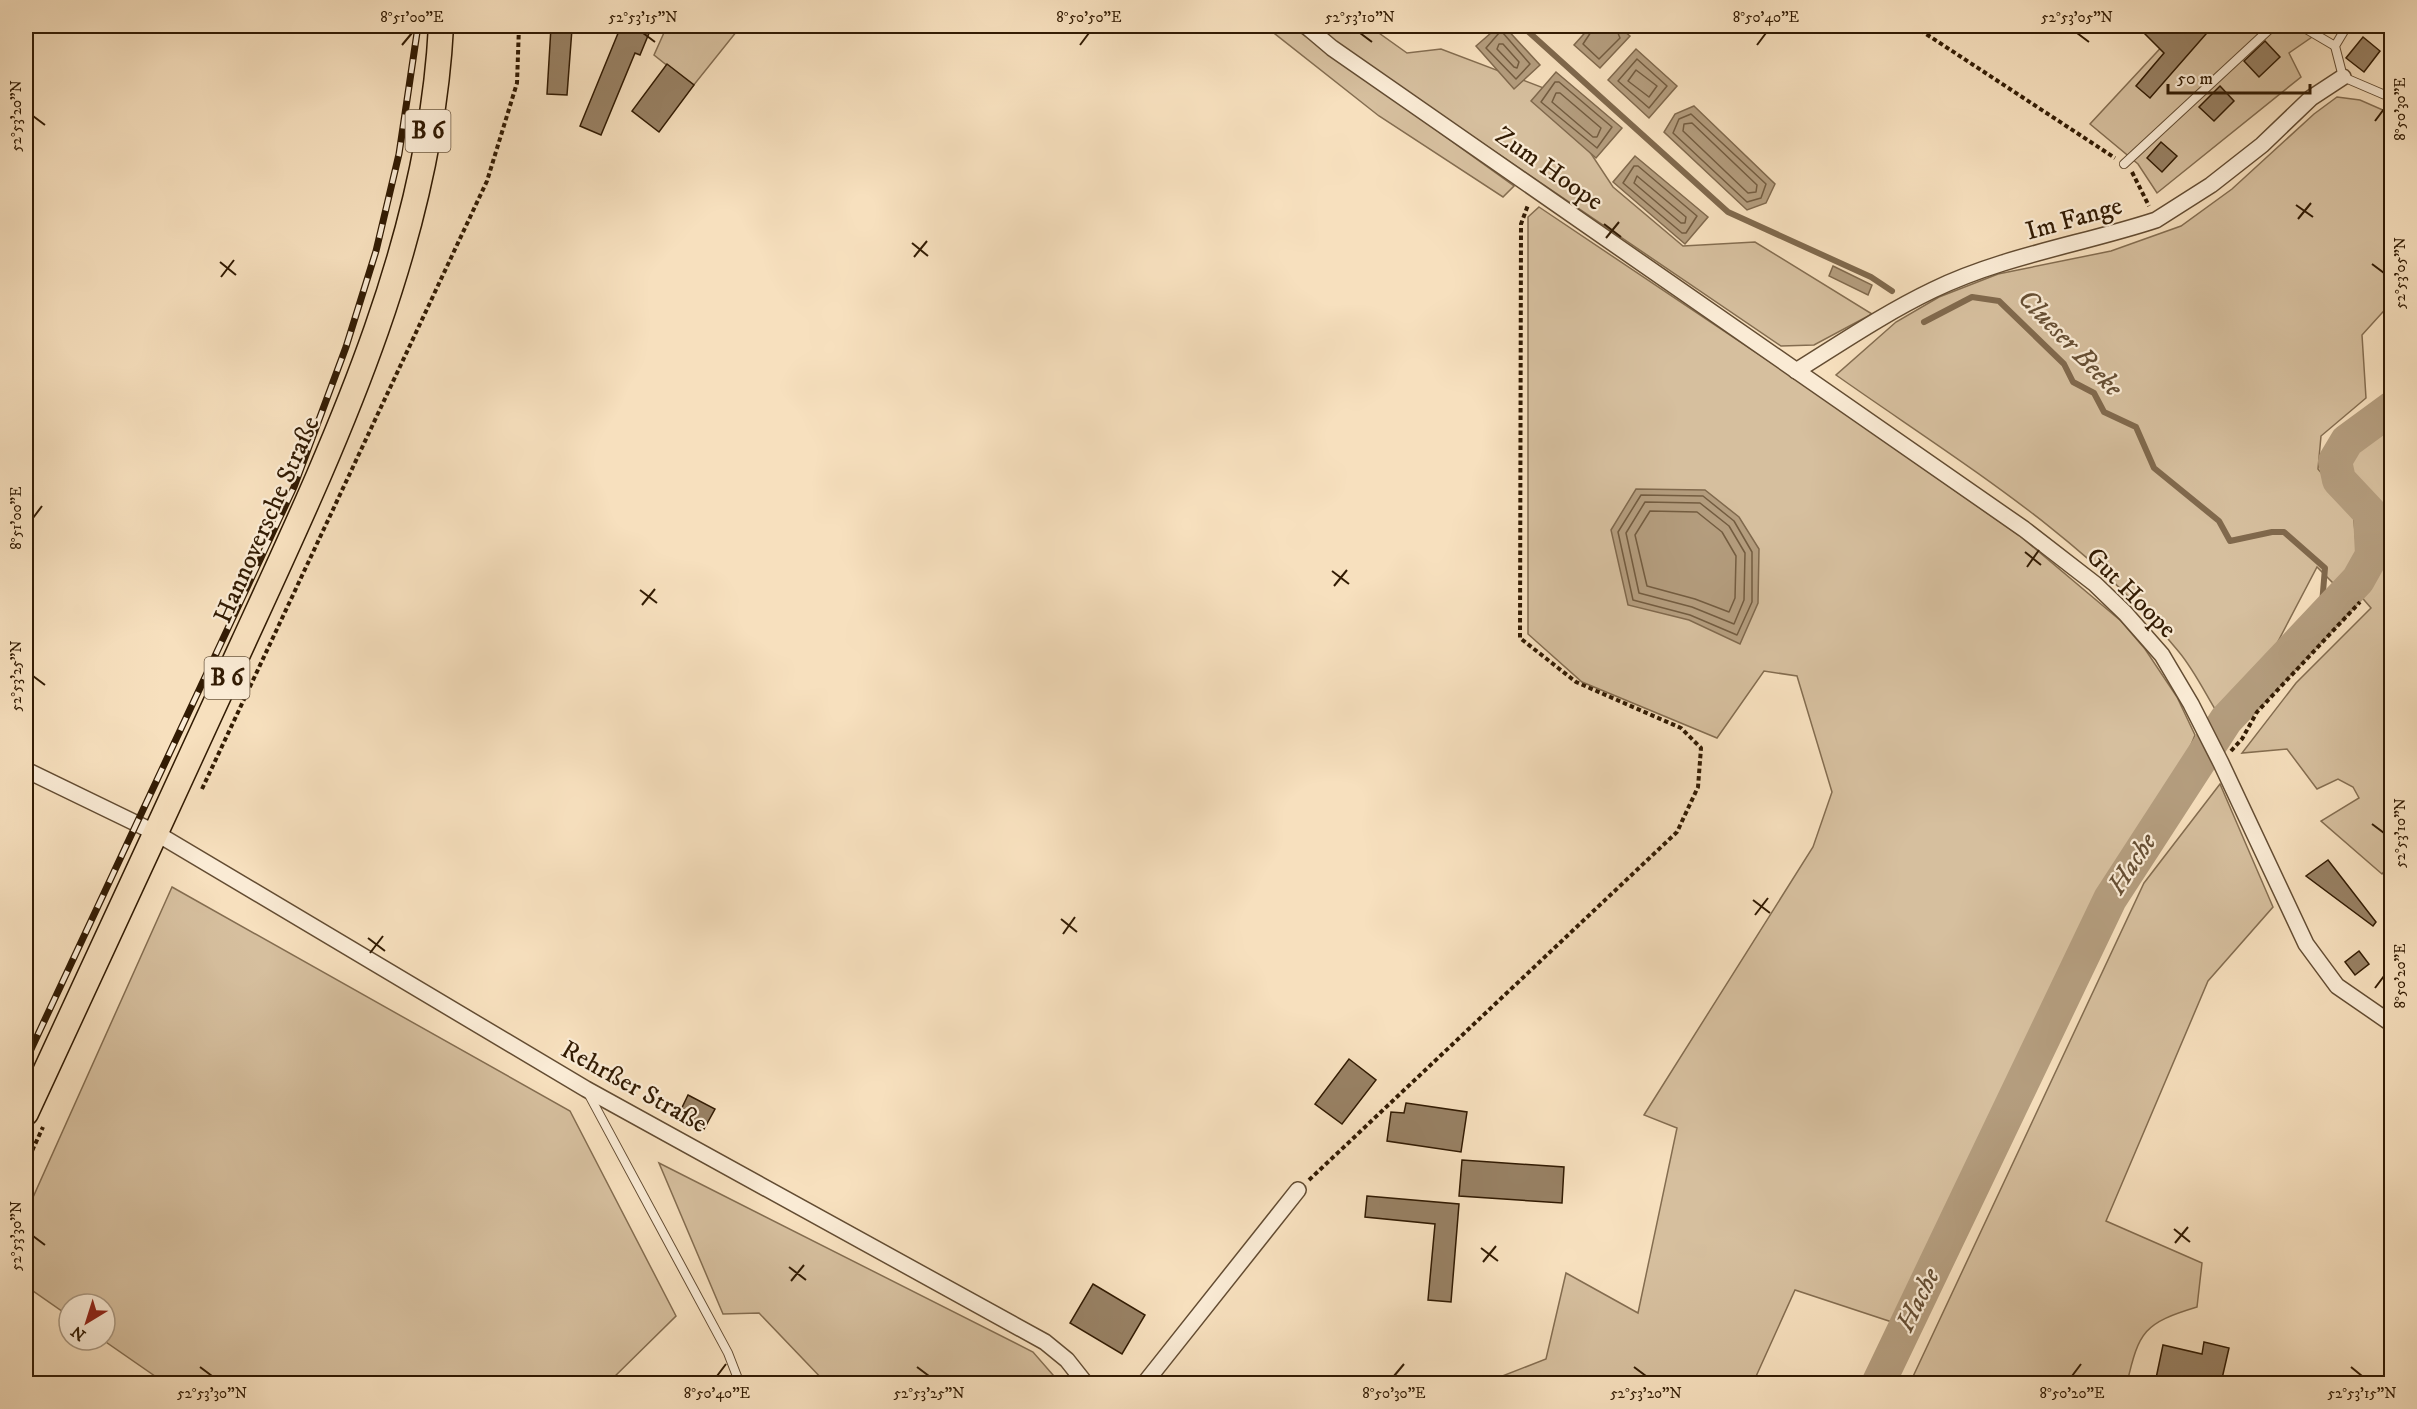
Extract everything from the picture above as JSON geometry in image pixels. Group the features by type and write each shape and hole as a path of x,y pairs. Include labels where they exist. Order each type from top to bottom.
{"main road":[{"name":"Hannoversche Straße","path":"26,1113 334,444 378,328 405,235 427,136 441,26"}],"street":[{"name":"Zum Hoope","path":"1306,26 1332,48 1796,371"},
{"name":"Im Fange","path":"1796,371 1889,313 1935,289 1998,266 2156,220 2211,185 2262,145 2311,98 2343,77"},
{"name":"Gut Hoope","path":"1796,371 2024,529 2095,584 2125,613 2162,655 2201,724 2306,944 2337,986 2391,1024"},
{"name":"Rehrßer Straße","path":"26,770 156,833 586,1089 1045,1342 1066,1360 1086,1383"},
{"path":"1144,1383 1298,1190"}],"lane":[{"path":"2124,164 2273,26"},
{"path":"2301,26 2334,46 2343,77 2391,98"},
{"path":"2334,46 2347,26"},
{"path":"586,1089 728,1353 738,1382"}],"path":[{"path":"1914,26 2130,168 2156,220"},
{"path":"1298,1190 1677,832 1698,787 1701,748 1681,728 1576,682 1520,638 1521,224"},
{"path":"2219,760 2242,739 2256,712 2360,602"}],"shaded area":[{"path":"667,26 741,26 693,86 654,55"},
{"path":"1265,26 1291,26 1514,186 1503,197 1379,116"},
{"path":"1316,26 1369,26 1407,53 1441,49 1549,90 1613,187 1683,246 1755,242 1872,314 1814,345 1781,346 1335,43"},
{"path":"2181,26 2328,26 2289,53 2301,77 2157,193 2138,164 2090,124"},
{"path":"2337,97 2360,100 2392,114 2391,303 2362,335 2366,398 2321,436 2318,469 2353,511 2357,553 2336,586 2317,567 2262,672 2218,714 2195,674 2179,652 2103,572 2017,502 1836,375 1896,322 1939,297 1998,274 2111,251 2181,226 2232,189 2314,114"},
{"path":"1539,207 1791,376 2020,536 2121,621 2145,649 2177,697 2195,735 2180,772 2086,921 1898,1324 1795,1290 1753,1383 1482,1384 1546,1359 1566,1273 1638,1313 1677,1128 1644,1115 1813,847 1832,792 1797,676 1764,671 1717,738 1582,682 1528,634 1528,217"},
{"path":"2391,419 2392,862 2382,874 2321,821 2359,798 2353,787 2338,779 2317,789 2287,749 2242,753 2296,683 2371,608 2358,593 2381,559 2379,509 2368,492 2346,468 2345,457 2358,442"},
{"path":"2220,784 2273,907 2208,981 2106,1221 2202,1263 2197,1307 2165,1318 2147,1332 2140,1340 2127,1383 1910,1383 2144,883"},
{"path":"172,887 570,1111 676,1316 608,1383 165,1383 117,1350 117,1292 57,1292 57,1308 26,1286 26,1213"},
{"path":"659,1163 1033,1352 1060,1383 826,1383 759,1313 723,1314"}],"water":[{"path":"1499,26 1504,26 1540,65 1514,89 1476,46"},
{"path":"1591,26 1618,26 1630,36 1600,68 1574,45"},
{"path":"1636,49 1677,86 1649,118 1608,80"},
{"path":"1556,72 1622,128 1596,158 1531,101"},
{"path":"1694,106 1775,184 1766,203 1747,210 1664,132 1675,114"},
{"path":"1635,156 1708,217 1685,244 1613,182"},
{"path":"1833,266 1872,285 1868,295 1829,276"},
{"path":"1636,489 1705,490 1739,517 1759,549 1758,603 1740,644 1689,620 1628,605 1611,530"}],"building":[{"path":"621,26 652,26 640,55 635,53 601,135 580,126"},
{"path":"2137,26 2213,26 2150,98 2136,86 2164,53"},
{"path":"551,27 572,29 567,95 547,94"},
{"path":"2363,37 2380,51 2364,72 2346,58"},
{"path":"2265,41 2280,57 2259,77 2244,61"},
{"path":"667,64 694,85 659,132 632,111"},
{"path":"2220,86 2234,101 2214,121 2199,107"},
{"path":"2161,142 2177,156 2162,172 2147,158"},
{"path":"2328,860 2376,922 2373,926 2306,876"},
{"path":"2359,951 2369,964 2355,975 2345,962"},
{"path":"1349,1059 1376,1080 1342,1124 1315,1104"},
{"path":"688,1095 715,1109 704,1129 678,1116"},
{"path":"1406,1103 1467,1112 1461,1152 1387,1141 1391,1112 1404,1113"},
{"path":"1462,1160 1564,1167 1562,1203 1459,1196"},
{"path":"1367,1196 1459,1204 1451,1302 1428,1300 1435,1224 1365,1217"},
{"path":"1093,1284 1145,1315 1122,1354 1070,1323"},
{"path":"2204,1342 2229,1348 2221,1383 2200,1383 2180,1379 2179,1383 2155,1383 2163,1345 2202,1354"}],"waterway":[{"name":"Clueser Beeke","path":"1522,26 1728,212 1871,277 1892,291"},
{"name":"Clueser Beeke","path":"1924,322 1972,297 1999,301 2064,364 2073,382 2094,393 2104,412 2136,427 2154,468 2219,521 2230,541 2272,532 2284,532 2325,568 2322,604 2327,612"},
{"name":"Hache","path":"1878,1384 2110,899 2226,720 2358,580 2372,555 2370,513 2339,480 2335,461 2347,441 2392,408"}],"railway":[{"path":"26,1060 294,487 346,347 376,251 399,154 418,26"}]}
